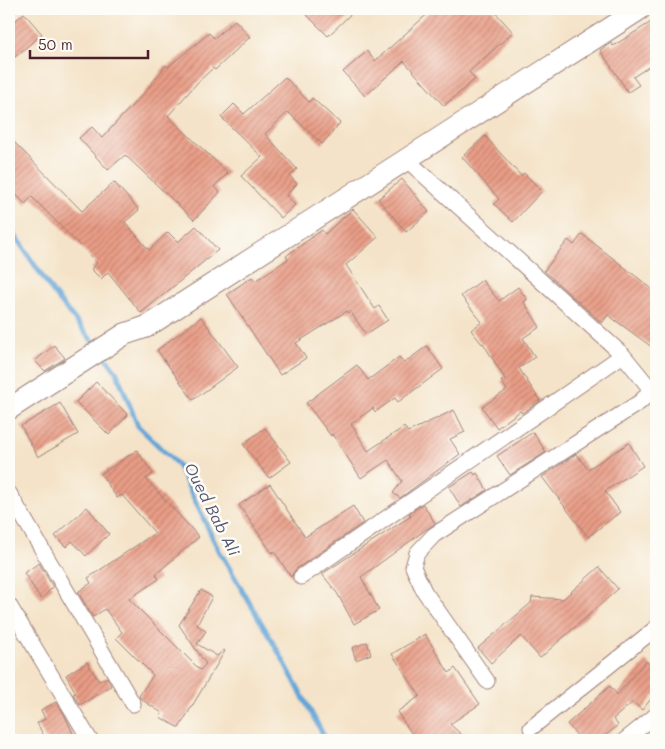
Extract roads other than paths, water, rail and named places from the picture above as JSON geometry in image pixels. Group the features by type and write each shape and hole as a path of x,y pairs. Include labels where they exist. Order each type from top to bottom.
{"street":[{"path":"9,409 125,334 146,327 640,9"},
{"path":"406,160 623,355 649,387 647,395 640,402 434,536 417,553 413,567 424,590 487,681"},
{"path":"301,577 623,355"},
{"path":"9,493 133,704"},
{"path":"9,605 90,740"},
{"path":"531,728 656,628"},
{"path":"625,740 656,715"}],"waterway":[{"name":"Oued Bab Ali","path":"9,230 12,231 54,294 97,347"},
{"name":"Oued Bab Ali","path":"102,353 116,371 138,426 178,465 217,547 282,658 326,740"}]}
